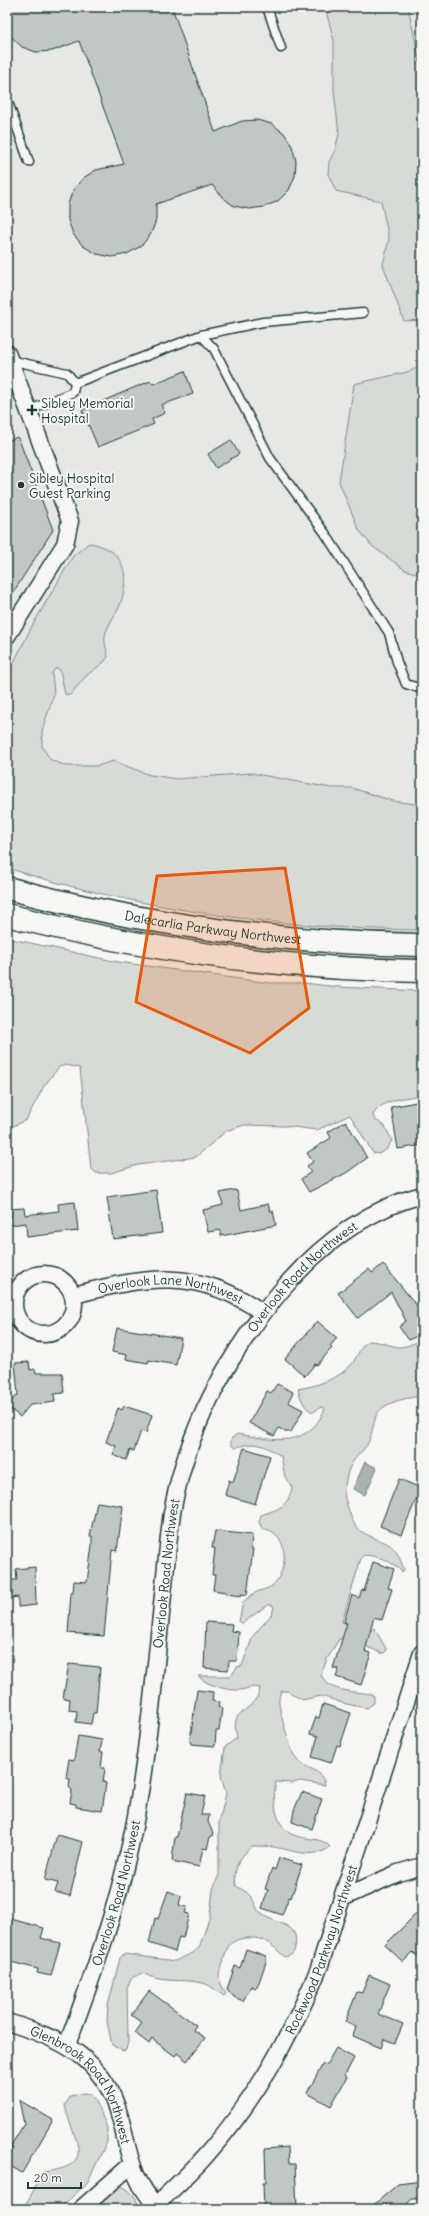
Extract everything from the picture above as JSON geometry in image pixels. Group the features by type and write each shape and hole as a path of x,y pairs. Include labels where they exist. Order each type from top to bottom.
{"main road":[{"name":"Dalecarlia Parkway Northwest","path":"7,888 99,910 229,931 342,942 422,945"},
{"name":"Dalecarlia Parkway Northwest","path":"7,916 134,943 225,957 339,968 422,971"}],"street":[{"path":"7,636 65,544 70,521 30,410 8,356"},
{"name":"Overlook Road Northwest","path":"67,2045 105,1937 123,1876 133,1831 143,1772 172,1512 194,1437 215,1389 239,1348 263,1313 307,1263 346,1231 378,1210 422,1195"},
{"name":"Overlook Lane Northwest","path":"74,1295 129,1281 155,1279 182,1281 224,1291 263,1313"},
{"name":"Rockwood Parkway Northwest","path":"156,2208 210,2152 258,2086 287,2036 309,1991 342,1898 422,1653"},
{"path":"342,1898 398,1873 422,1866"},
{"name":"Glenbrook Road Northwest","path":"7,2022 41,2033 67,2045 84,2058 97,2072 111,2094 120,2118 131,2165 136,2177 156,2208"},
{"path":"81,2209 131,2165"}],"lane":[{"path":"267,7 281,48"},
{"path":"7,99 29,162"},
{"path":"75,383 201,335 263,322 363,313"},
{"path":"201,335 218,355 270,458 325,533 389,633 397,662 406,684 422,689"},
{"path":"8,356 67,373 75,383"},
{"path":"30,410 73,392 75,383"}],"highlighted area":[{"path":"285,868 309,1008 250,1053 136,1002 157,876"}],"shaded area":[{"path":"7,7 422,7 422,932 314,933 7,858"},
{"path":"325,7 408,7 422,72 422,320 404,321 383,265 389,239 381,201 336,191 328,174 329,162 335,150 339,134 334,91 334,41"},
{"path":"422,359 422,575 405,570 372,546 359,530 339,482 354,384 407,372 415,369"},
{"path":"89,543 110,550 117,557 122,564 125,583 120,605 106,632 105,641 108,657 104,662 86,676 70,695 65,694 60,670 56,668 52,673 54,694 42,731 42,747 51,760 66,766 97,766 113,761 150,775 177,779 251,773 331,788 352,788 393,801 422,805 422,930 317,926 212,914 160,906 108,895 57,883 7,868 7,676 32,626 73,556"},
{"path":"7,938 118,962 269,983 304,983 338,987 422,991 422,1095 388,1102 373,1115 375,1120 384,1125 392,1140 387,1149 379,1154 373,1153 350,1115 317,1130 286,1126 244,1125 226,1131 196,1157 138,1165 111,1173 96,1173 91,1168 80,1068 66,1065 59,1067 44,1086 26,1120 7,1129"},
{"path":"422,1339 422,1396 396,1401 379,1411 376,1416 368,1443 350,1467 344,1491 349,1512 357,1528 392,1546 400,1559 404,1570 402,1572 390,1562 380,1558 364,1555 361,1558 342,1622 369,1632 374,1628 387,1650 384,1653 381,1653 347,1638 339,1639 327,1659 321,1675 325,1681 336,1688 371,1694 374,1696 374,1703 367,1708 346,1704 321,1696 302,1700 288,1691 282,1691 279,1697 283,1722 295,1757 298,1761 320,1775 325,1785 300,1781 293,1783 276,1782 274,1797 279,1821 289,1833 323,1842 330,1847 324,1851 310,1854 274,1847 252,1846 240,1859 236,1868 236,1886 250,1895 261,1914 286,1926 294,1933 296,1939 294,1951 291,1955 285,1957 271,1944 256,1938 240,1939 231,1943 225,1954 219,1974 221,1985 226,1993 224,1996 203,1983 164,1980 143,1973 131,1978 127,1988 128,2042 126,2050 123,2051 112,2045 107,2021 108,2006 120,1958 124,1954 175,1961 193,1953 199,1948 210,1916 213,1889 219,1875 219,1822 226,1794 221,1776 225,1747 237,1738 235,1723 237,1718 256,1699 260,1688 254,1687 231,1690 210,1684 198,1676 228,1676 232,1675 237,1667 242,1666 253,1636 272,1614 274,1607 272,1605 267,1605 243,1623 239,1622 243,1602 255,1593 272,1586 277,1580 283,1567 284,1552 282,1545 273,1533 262,1529 259,1522 261,1515 282,1506 291,1494 292,1487 285,1477 281,1456 269,1449 254,1444 248,1444 235,1448 231,1445 231,1439 237,1434 276,1440 299,1437 309,1431 318,1422 325,1409 321,1407 313,1412 307,1408 298,1389 320,1384 341,1374 352,1364 368,1341 400,1347 413,1344"},
{"path":"365,1462 377,1468 365,1495 353,1489"},
{"path":"84,2093 91,2095 96,2101 107,2128 107,2142 87,2183 59,2209 23,2209 44,2172 61,2169 72,2164 77,2157 78,2149 76,2140 65,2105 71,2096"},
{"path":"118,2185 126,2188 135,2197 138,2209 91,2209"}],"building":[{"path":"7,7 172,7 215,132 242,121 257,120 272,124 284,133 292,146 296,161 295,176 289,190 278,201 264,207 249,209 234,206 222,197 212,185 156,204 156,220 151,234 141,246 127,254 112,257 97,254 83,246 73,234 68,220 68,204 73,190 83,178 96,170 124,164 79,41 52,51 36,52 22,47 7,33"},
{"path":"185,371 193,394 161,405 165,413 152,419 154,424 98,447 82,410 151,381 153,384"},
{"name":"Sibley Hospital Guest Parking","path":"18,437 53,530 7,602 7,441"},
{"path":"231,440 239,454 216,468 208,454"},
{"path":"416,1102 420,1120 422,1120 422,1145 398,1149 391,1107"},
{"path":"346,1121 367,1158 346,1173 309,1192 301,1179 311,1172 307,1166 313,1162 307,1153 331,1138 328,1132"},
{"path":"156,1190 162,1233 113,1239 107,1197"},
{"path":"234,1190 237,1191 241,1210 268,1204 270,1211 273,1211 276,1225 221,1236 220,1230 208,1232 203,1210 223,1205 220,1193"},
{"path":"75,1202 78,1231 27,1237 26,1223 11,1225 9,1209 24,1208 25,1215 59,1211 58,1204"},
{"path":"383,1264 422,1312 422,1333 409,1340 399,1327 406,1321 391,1292 358,1318 338,1293 369,1269 372,1273"},
{"path":"317,1321 337,1338 330,1346 332,1348 305,1376 285,1359"},
{"path":"117,1328 181,1338 176,1365 149,1360 148,1363 126,1359 127,1355 112,1352"},
{"path":"29,1362 30,1370 35,1369 36,1373 62,1373 64,1393 54,1394 55,1402 30,1405 20,1417 7,1406 18,1394 15,1363"},
{"path":"277,1384 293,1392 288,1402 303,1410 291,1432 285,1432 279,1428 274,1436 249,1423 267,1391 271,1393"},
{"path":"124,1406 152,1415 146,1433 141,1431 134,1451 130,1450 126,1460 113,1455 116,1446 106,1442 118,1408 122,1410"},
{"path":"244,1448 270,1456 255,1504 225,1495 229,1480 233,1482"},
{"path":"399,1479 421,1488 401,1535 380,1526"},
{"path":"97,1502 123,1506 117,1551 112,1550 104,1636 68,1633 71,1593 73,1593 74,1581 87,1582 92,1545 92,1536 90,1536"},
{"path":"215,1531 252,1535 251,1549 253,1549 247,1595 241,1594 241,1596 226,1594 226,1592 213,1590 215,1575 212,1575 215,1548 212,1548"},
{"path":"373,1562 394,1569 388,1588 392,1589 382,1620 374,1617 365,1651 371,1653 361,1685 336,1677 339,1669 333,1668 347,1623 344,1622 352,1595 359,1598 362,1590 364,1591"},
{"path":"35,1567 36,1605 18,1607 18,1597 10,1598 9,1580 17,1580 16,1569"},
{"path":"206,1622 232,1624 231,1631 239,1632 237,1661 229,1661 228,1670 204,1668"},
{"path":"69,1664 100,1667 96,1713 93,1713 91,1724 76,1722 77,1711 69,1710 70,1699 63,1698"},
{"path":"197,1690 213,1692 212,1701 219,1702 218,1707 222,1708 219,1731 216,1731 215,1746 191,1744 190,1741"},
{"path":"323,1704 351,1713 340,1746 337,1745 331,1763 312,1757 318,1736 310,1734 316,1717 319,1718"},
{"path":"78,1736 102,1740 100,1752 103,1752 101,1768 105,1768 103,1782 106,1783 102,1811 76,1807 76,1804 70,1803 72,1790 69,1787 70,1779 66,1778 69,1759 74,1760"},
{"path":"302,1792 322,1799 312,1829 292,1822 294,1810"},
{"path":"187,1793 205,1796 201,1815 209,1815 208,1822 214,1835 210,1837 207,1849 203,1848 199,1867 172,1861 175,1837 177,1837"},
{"path":"57,1835 83,1842 70,1896 55,1892 58,1883 45,1880"},
{"path":"279,1858 302,1865 291,1898 289,1897 282,1915 262,1908 268,1890 265,1889 272,1868 275,1870"},
{"path":"168,1891 181,1896 179,1905 187,1907 185,1913 189,1914 183,1938 179,1937 175,1952 149,1943 155,1918 158,1919"},
{"path":"422,1908 422,1960 413,1952 403,1962 385,1945"},
{"path":"7,1918 44,1928 41,1938 60,1943 51,1976 37,1973 38,1969 7,1961"},
{"path":"246,1949 266,1956 266,1962 256,1988 251,1986 243,2001 234,1997 227,1989 235,1966 240,1968"},
{"path":"369,1975 390,1984 378,2014 403,2024 395,2043 384,2039 381,2048 353,2036 356,2027 345,2022 357,1992 362,1993"},
{"path":"149,1991 196,2025 193,2030 205,2038 187,2061 177,2053 175,2056 152,2039 149,2044 135,2033 142,2023 131,2015"},
{"path":"336,2048 354,2058 345,2075 347,2077 331,2106 307,2093 323,2064 326,2065"},
{"path":"19,2100 53,2120 22,2173 7,2164 7,2159 13,2149 10,2147 24,2124"},
{"path":"288,2147 289,2164 295,2164 297,2209 264,2209 263,2183 266,2183 265,2149"},
{"path":"422,2181 422,2199 412,2199 402,2209 369,2209 398,2184"}],"place":[{"name":"Sibley Memorial Hospital","path":"32,410"},
{"name":"Sibley Hospital Guest Parking","path":"21,485"}]}
